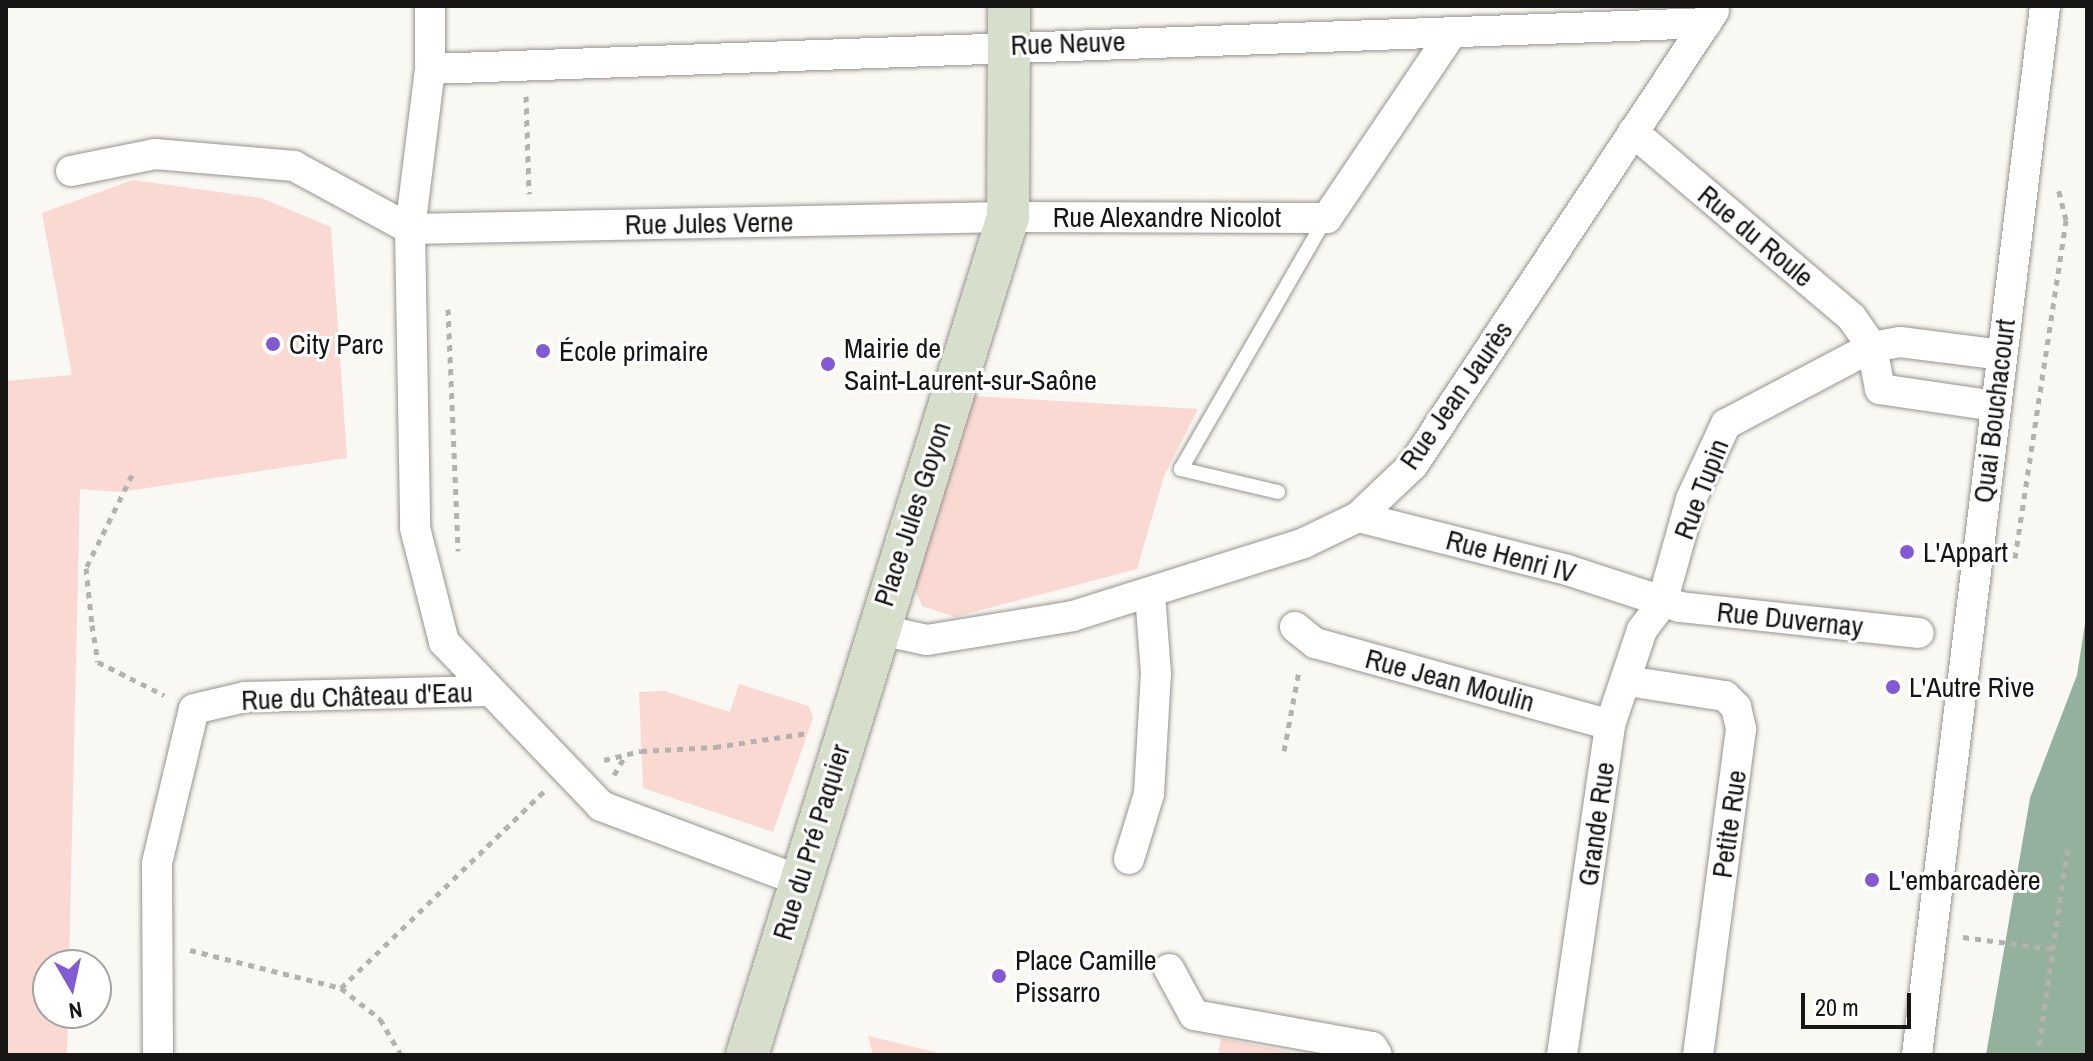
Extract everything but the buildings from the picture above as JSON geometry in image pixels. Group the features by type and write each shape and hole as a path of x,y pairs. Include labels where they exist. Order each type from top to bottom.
{"street":[{"path":"430,6 430,69 410,229 415,528 444,642 487,691 601,806 798,880"},
{"name":"Quai Bouchacourt","path":"1917,1055 2045,6"},
{"name":"Rue Neuve","path":"430,69 525,65 1009,25 1452,33 1711,14"},
{"name":"Rue Jean Jaurès","path":"876,629 927,640 1073,616 1304,543 1358,517 1413,465 1711,14"},
{"name":"Place Jules Goyon","path":"876,629 1008,217 1009,25"},
{"path":"1327,218 1452,33"},
{"name":"Rue du Roule","path":"1633,132 1852,318 1872,347"},
{"path":"71,171 155,154 294,166 410,229"},
{"name":"Rue Alexandre Nicolot","path":"1008,217 1327,218"},
{"name":"Rue Jules Verne","path":"410,229 1008,217"},
{"path":"1880,389 1872,347 1900,342 2001,355"},
{"name":"Rue Tupin","path":"1662,603 1691,499 1726,424 1872,347"},
{"path":"1814,379 1995,406"},
{"name":"Rue Henri IV","path":"1358,517 1567,570 1662,603"},
{"path":"1129,859 1149,794 1156,674 1150,594"},
{"name":"Rue Duvernay","path":"1662,603 1919,633"},
{"name":"Grande Rue","path":"1562,1055 1610,725 1642,630 1662,603"},
{"name":"Rue du Pré Paquier","path":"747,1055 876,629"},
{"name":"Rue Jean Moulin","path":"1305,635 1610,725"},
{"name":"Petite Rue","path":"1627,681 1725,696 1736,707 1741,729 1698,1055"},
{"name":"Rue du Château d'Eau","path":"194,709 245,697 487,691"},
{"path":"158,1055 157,863 194,709"},
{"path":"1169,969 1194,1015 1372,1047 1377,1055"}],"lane":[{"path":"1278,492 1181,469 1327,218"}],"path":[{"path":"525,65 530,227"},
{"path":"2013,571 2066,220 2055,179 2027,148"},
{"path":"448,304 458,555"},
{"path":"132,475 86,568 98,662 194,709"},
{"path":"1284,751 1305,635"},
{"path":"597,754 626,754 807,734 849,714"},
{"path":"341,988 565,770 626,754"},
{"path":"2039,1045 2068,847"},
{"path":"1996,939 2053,949"},
{"path":"156,942 341,988 380,1019 401,1055"}],"shaded area":[{"path":"133,180 261,198 331,227 347,458 120,492 80,489 69,949 32,949 32,1029 68,1029 67,1055 6,1055 6,381 72,375 42,213"},
{"path":"974,396 1198,409 1164,476 1137,569 955,617 922,606 909,574"},
{"path":"2087,611 2087,1055 1986,1055 2030,798 2077,675"},
{"path":"739,684 809,706 813,718 773,832 643,788 639,692 664,691 730,712"},
{"path":"868,1036 947,1055 873,1055"},
{"path":"1221,1038 1304,1055 1218,1055"}],"place":[{"name":"City Parc","path":"273,344"},
{"name":"École primaire","path":"543,351"},
{"name":"Mairie de Saint-Laurent-sur-Saône","path":"828,364"},
{"name":"L'Appart","path":"1907,552"},
{"name":"L'Autre Rive","path":"1893,687"},
{"name":"L'embarcadère","path":"1872,880"},
{"name":"Place Camille Pissarro","path":"999,976"}]}
